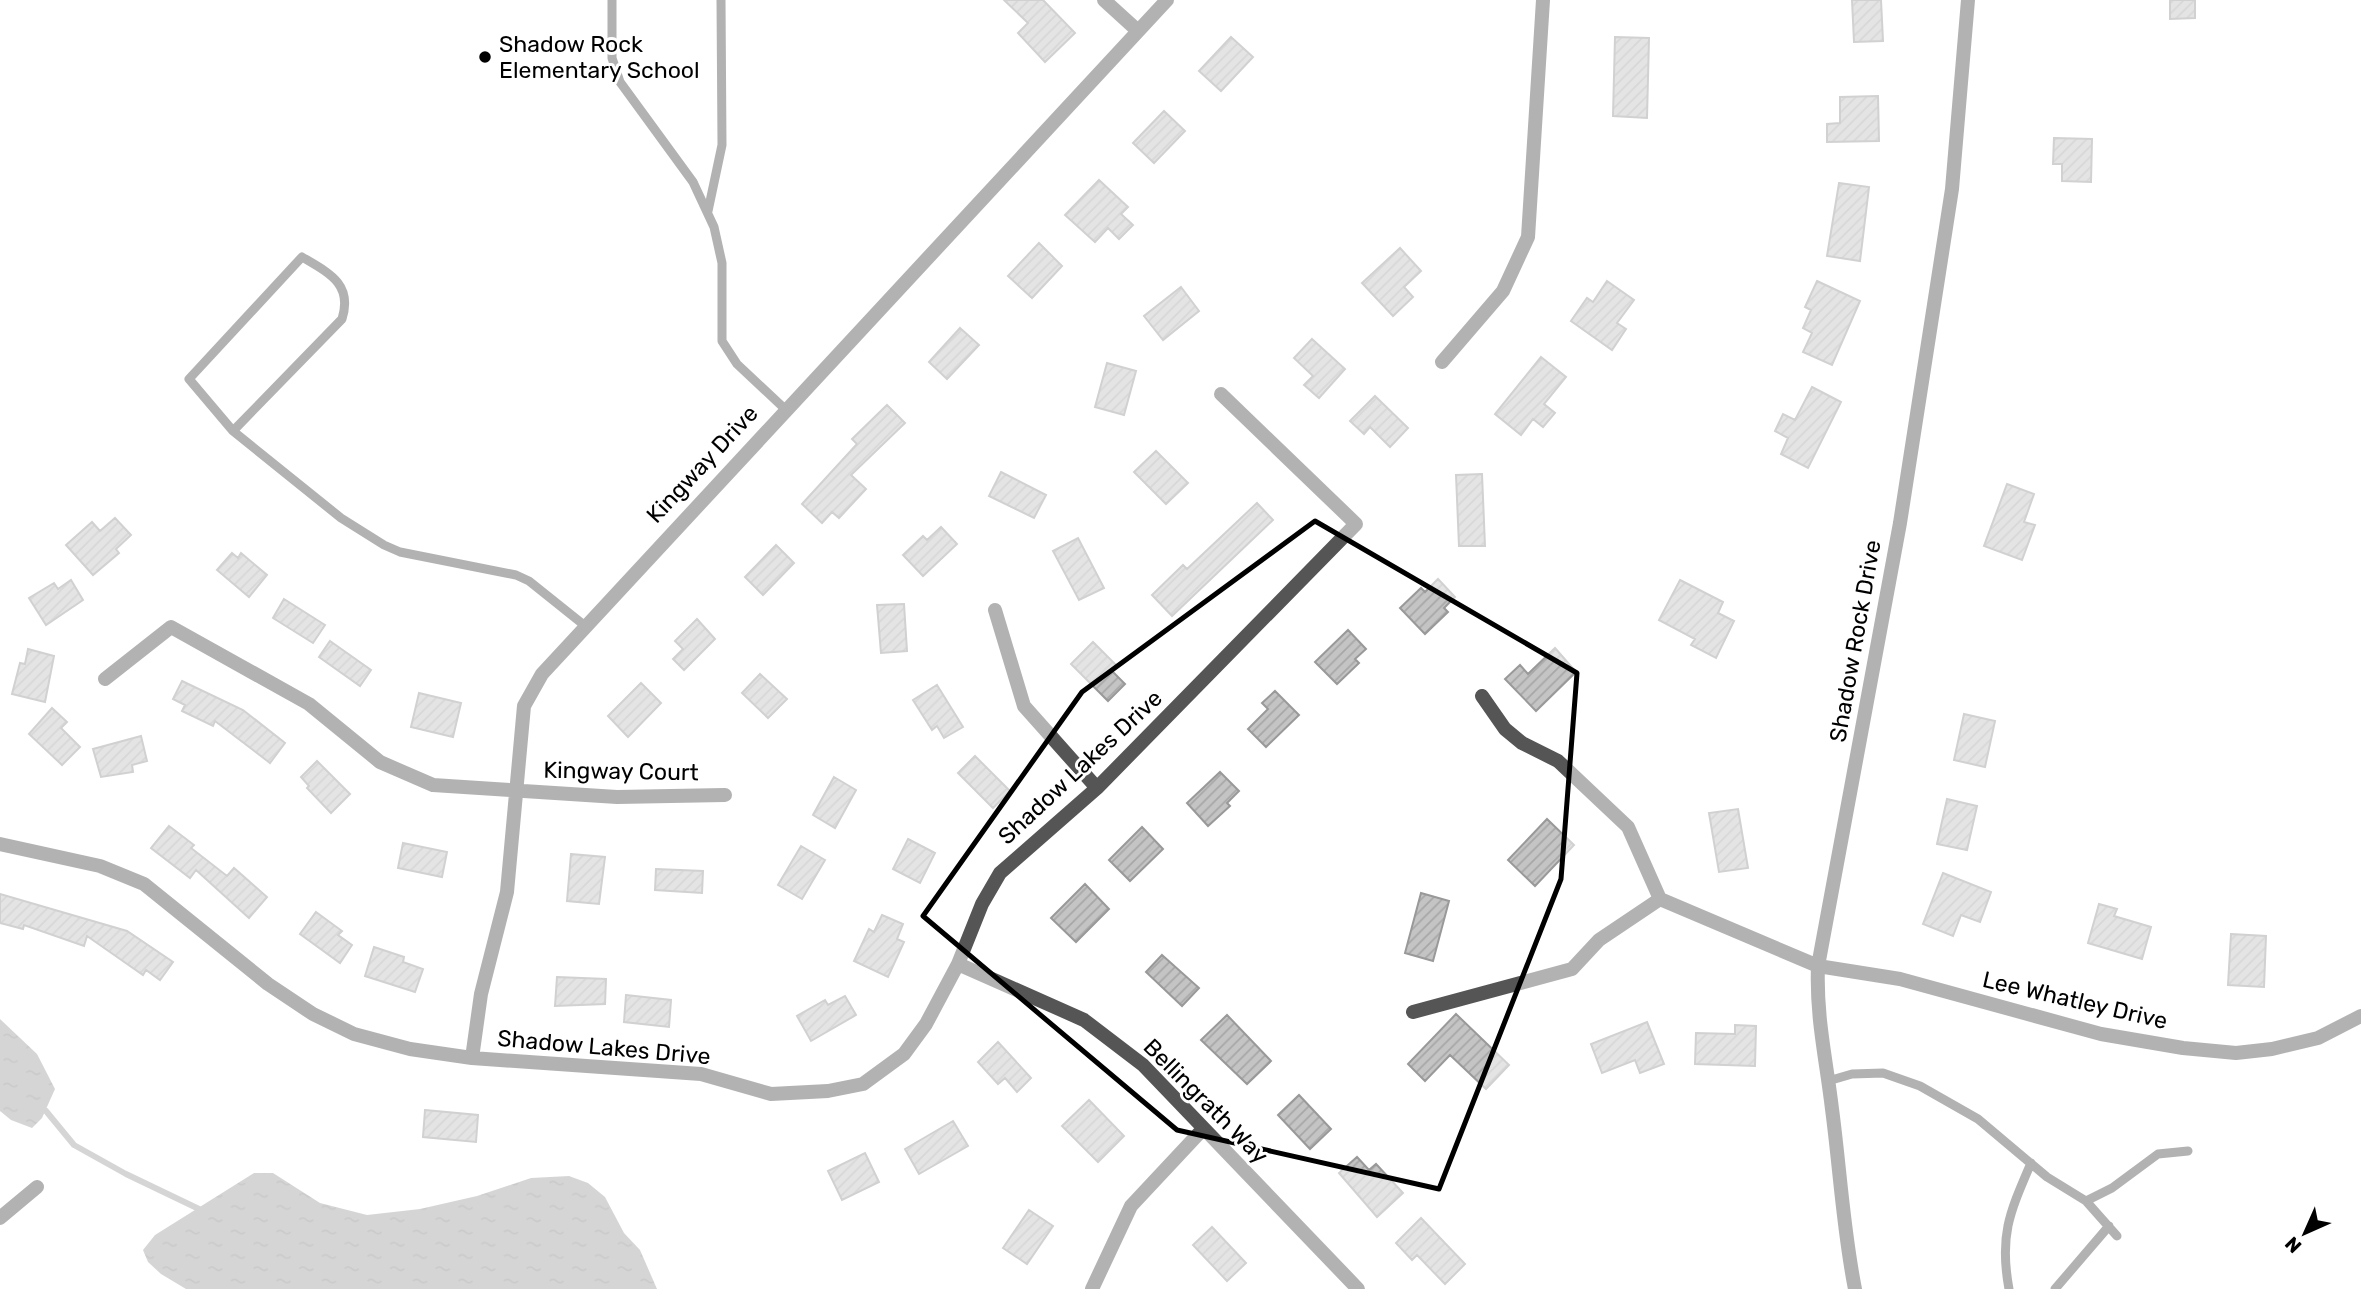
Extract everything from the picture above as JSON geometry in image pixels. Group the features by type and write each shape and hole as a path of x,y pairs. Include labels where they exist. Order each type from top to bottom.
{"street":[{"path":"1104,0 1138,31"},
{"name":"Kingway Drive","path":"471,1058 481,994 506,904 521,724 529,694 584,625 1167,0"},
{"path":"1442,362 1503,291 1528,237 1543,0"},
{"name":"Shadow Rock Drive","path":"1854,1289 1846,1248 1828,1080 1816,1007 1818,966 1900,523 1923,376 1952,189 1968,0"},
{"name":"Shadow Lakes Drive","path":"0,844 100,866 144,884 268,984 313,1014 354,1034 410,1049 471,1058 701,1074 771,1094 828,1091 863,1084 904,1054 926,1024 958,964 982,904 1000,873 1097,788 1356,524 1221,394"},
{"path":"995,610 1024,706 1097,788"},
{"name":"Kingway Court","path":"105,679 171,627 309,704 364,751 396,770 433,785 617,797 725,794"},
{"path":"1413,1012 1572,969 1599,940 1660,899 1628,827 1558,761 1522,743 1505,729 1482,696"},
{"name":"Lee Whatley Drive","path":"1660,899 1818,966 1900,979 2101,1034 2223,1052 2272,1049 2318,1038 2361,1016"},
{"name":"Bellingrath Way","path":"958,964 1084,1020 1143,1065 1358,1289"},
{"path":"1092,1289 1131,1206 1203,1129"},
{"path":"0,1218 37,1187"}],"lane":[{"path":"612,0 612,58 620,82 693,182 708,211 722,263 722,341 737,365 785,409"},
{"path":"708,211 722,145 721,0"},
{"path":"233,430 342,319 346,306 344,290 335,276 302,257 189,379 233,430 341,518 384,545 400,552 516,575 529,580 584,625"},
{"path":"1828,1080 1852,1074 1883,1073 1920,1086 1978,1119 2031,1163 2087,1201 2117,1236"},
{"path":"2087,1201 2112,1188 2158,1154 2188,1150"},
{"path":"2009,1289 2004,1260 2007,1220 2031,1163"},
{"path":"2055,1289 2109,1226"}],"highlighted area":[{"path":"1315,521 1577,673 1561,879 1439,1189 1177,1130 923,916 1082,692"}],"water":[{"path":"0,1019 37,1054 55,1089 42,1118 32,1128 11,1120 0,1111"},
{"path":"254,1173 273,1173 320,1203 367,1215 420,1209 477,1196 531,1178 569,1176 588,1183 605,1197 624,1233 640,1250 657,1289 186,1289 161,1274 148,1262 143,1250 155,1235"}],"building":[{"path":"1004,0 1043,0 1075,33 1045,62 1018,33 1028,23"},
{"path":"1852,0 1881,0 1883,41 1854,42"},
{"path":"2170,0 2195,0 2195,18 2170,19"},
{"path":"1231,37 1253,57 1221,91 1199,71"},
{"path":"1615,37 1649,38 1647,118 1613,116"},
{"path":"1878,96 1879,141 1827,142 1827,124 1840,123 1840,97"},
{"path":"1164,111 1185,131 1154,163 1133,143"},
{"path":"2054,138 2092,139 2091,182 2062,181 2062,164 2053,164"},
{"path":"1099,180 1128,207 1121,214 1133,225 1119,239 1108,228 1095,242 1065,215"},
{"path":"1839,183 1869,187 1860,261 1827,256"},
{"path":"1039,243 1062,266 1032,298 1008,276"},
{"path":"1400,248 1421,271 1404,287 1413,297 1393,316 1362,283"},
{"path":"1607,281 1634,300 1617,323 1626,329 1612,350 1571,321 1587,298 1593,302"},
{"path":"1817,281 1860,301 1832,365 1803,352 1812,333 1803,328 1811,310 1805,307"},
{"path":"1181,287 1199,311 1163,340 1144,316"},
{"path":"960,328 979,345 947,379 929,362"},
{"path":"1312,339 1345,369 1319,398 1304,385 1313,376 1294,358"},
{"path":"1541,357 1566,377 1544,404 1555,413 1543,427 1533,419 1521,435 1495,414"},
{"path":"1107,363 1136,371 1124,415 1095,407"},
{"path":"1812,387 1841,402 1808,468 1781,454 1788,438 1775,431 1783,414 1795,420"},
{"path":"1375,396 1408,428 1390,447 1370,427 1364,434 1350,421"},
{"path":"887,405 905,423 851,475 866,489 839,518 832,512 822,523 802,504 857,444 852,439"},
{"path":"1156,451 1188,483 1166,504 1134,472"},
{"path":"1001,472 1046,495 1034,518 989,496"},
{"path":"1482,474 1485,546 1459,546 1456,475"},
{"path":"2007,484 2034,494 2024,522 2035,525 2022,560 1984,546"},
{"path":"1257,503 1273,520 1172,616 1152,595 1183,565 1187,569"},
{"path":"115,518 131,535 116,549 119,553 93,575 66,545 92,522 100,531"},
{"path":"941,527 957,544 923,576 903,555 923,536 927,540"},
{"path":"1078,538 1104,588 1079,600 1053,551"},
{"path":"776,545 794,563 763,595 745,577"},
{"path":"232,553 238,558 241,553 267,575 249,597 217,570"},
{"path":"1438,579 1455,597 1444,608 1448,612 1425,634 1400,608 1421,588 1425,592"},
{"path":"71,580 83,600 46,625 29,598 54,583 58,589"},
{"path":"1680,580 1723,602 1718,613 1734,621 1716,658 1691,645 1695,639 1659,620"},
{"path":"284,599 325,625 313,643 273,618"},
{"path":"904,604 907,651 881,653 877,605"},
{"path":"697,619 715,639 684,670 673,659 683,649 675,641"},
{"path":"1348,630 1366,649 1355,659 1359,663 1337,684 1315,662"},
{"path":"330,641 371,670 360,686 319,657"},
{"path":"1093,642 1117,666 1112,671 1125,684 1108,701 1071,664"},
{"path":"1555,648 1576,672 1536,711 1505,679 1520,665 1528,674"},
{"path":"28,649 54,656 45,702 12,694 20,663 25,664"},
{"path":"760,674 787,699 768,718 742,693"},
{"path":"182,681 243,710 285,743 270,763 215,721 213,726 182,711 185,705 173,699"},
{"path":"641,683 661,703 628,737 608,716"},
{"path":"937,685 963,727 944,738 937,726 932,730 913,700"},
{"path":"1275,691 1299,715 1266,747 1248,729 1268,709 1262,703"},
{"path":"419,693 461,703 453,737 411,727"},
{"path":"52,708 67,722 61,728 80,747 62,765 29,734"},
{"path":"1964,714 1995,721 1985,767 1954,760"},
{"path":"141,736 147,761 132,765 133,772 101,777 93,749"},
{"path":"975,756 1010,791 993,808 958,773"},
{"path":"317,761 350,794 331,813 307,788 309,786 301,777"},
{"path":"1220,772 1239,791 1227,803 1230,806 1208,826 1187,803"},
{"path":"834,777 856,790 835,828 813,815"},
{"path":"1947,799 1977,806 1967,850 1937,844"},
{"path":"1738,809 1748,868 1719,872 1709,813"},
{"path":"1547,819 1574,845 1535,886 1508,860"},
{"path":"169,826 194,845 191,848 227,876 234,868 267,897 249,918 196,870 190,878 151,848"},
{"path":"1142,827 1163,849 1130,881 1109,860"},
{"path":"908,839 935,853 920,883 893,869"},
{"path":"403,843 447,852 442,877 398,868"},
{"path":"801,846 825,860 802,899 778,885"},
{"path":"571,854 605,857 599,904 567,901"},
{"path":"656,869 703,871 702,893 655,890"},
{"path":"1943,873 1991,892 1980,922 1961,915 1953,936 1923,924"},
{"path":"1085,884 1109,909 1076,942 1051,918"},
{"path":"1421,893 1449,901 1433,961 1405,953"},
{"path":"0,894 127,931 173,962 160,980 146,970 143,975 87,936 84,946 24,925 23,929 0,923"},
{"path":"2099,904 2117,909 2114,916 2151,927 2142,959 2088,943"},
{"path":"316,912 342,931 338,935 352,945 340,963 300,934"},
{"path":"882,915 903,924 897,939 904,942 888,977 854,961 869,929 874,932"},
{"path":"2231,934 2266,936 2264,987 2228,985"},
{"path":"374,947 404,957 403,962 423,969 415,992 365,976"},
{"path":"1162,955 1199,988 1182,1006 1146,972"},
{"path":"557,977 606,979 605,1004 555,1006"},
{"path":"626,995 671,1000 669,1027 624,1022"},
{"path":"845,996 856,1015 811,1041 797,1016 825,1000 828,1005"},
{"path":"1456,1014 1509,1065 1486,1089 1450,1055 1425,1081 1408,1064"},
{"path":"1227,1015 1271,1061 1247,1084 1201,1040"},
{"path":"1647,1022 1664,1064 1640,1073 1635,1060 1602,1073 1591,1044"},
{"path":"1735,1025 1756,1026 1755,1066 1695,1064 1696,1033 1735,1034"},
{"path":"998,1042 1031,1078 1017,1092 1005,1078 998,1084 978,1062"},
{"path":"1299,1095 1331,1129 1310,1149 1278,1115"},
{"path":"1089,1100 1124,1136 1098,1162 1062,1126"},
{"path":"425,1110 478,1115 476,1142 423,1137"},
{"path":"953,1121 968,1146 919,1174 905,1149"},
{"path":"865,1153 879,1182 842,1200 828,1171"},
{"path":"1357,1157 1369,1170 1376,1164 1403,1193 1377,1217 1339,1173"},
{"path":"1029,1210 1053,1226 1027,1264 1003,1248"},
{"path":"1421,1218 1465,1264 1445,1284 1417,1255 1412,1260 1396,1243"},
{"path":"1212,1227 1246,1263 1227,1281 1193,1245"}],"waterway":[{"path":"46,1111 74,1145 126,1174 199,1209"}],"place":[{"name":"Shadow Rock Elementary School","path":"485,57"}]}
